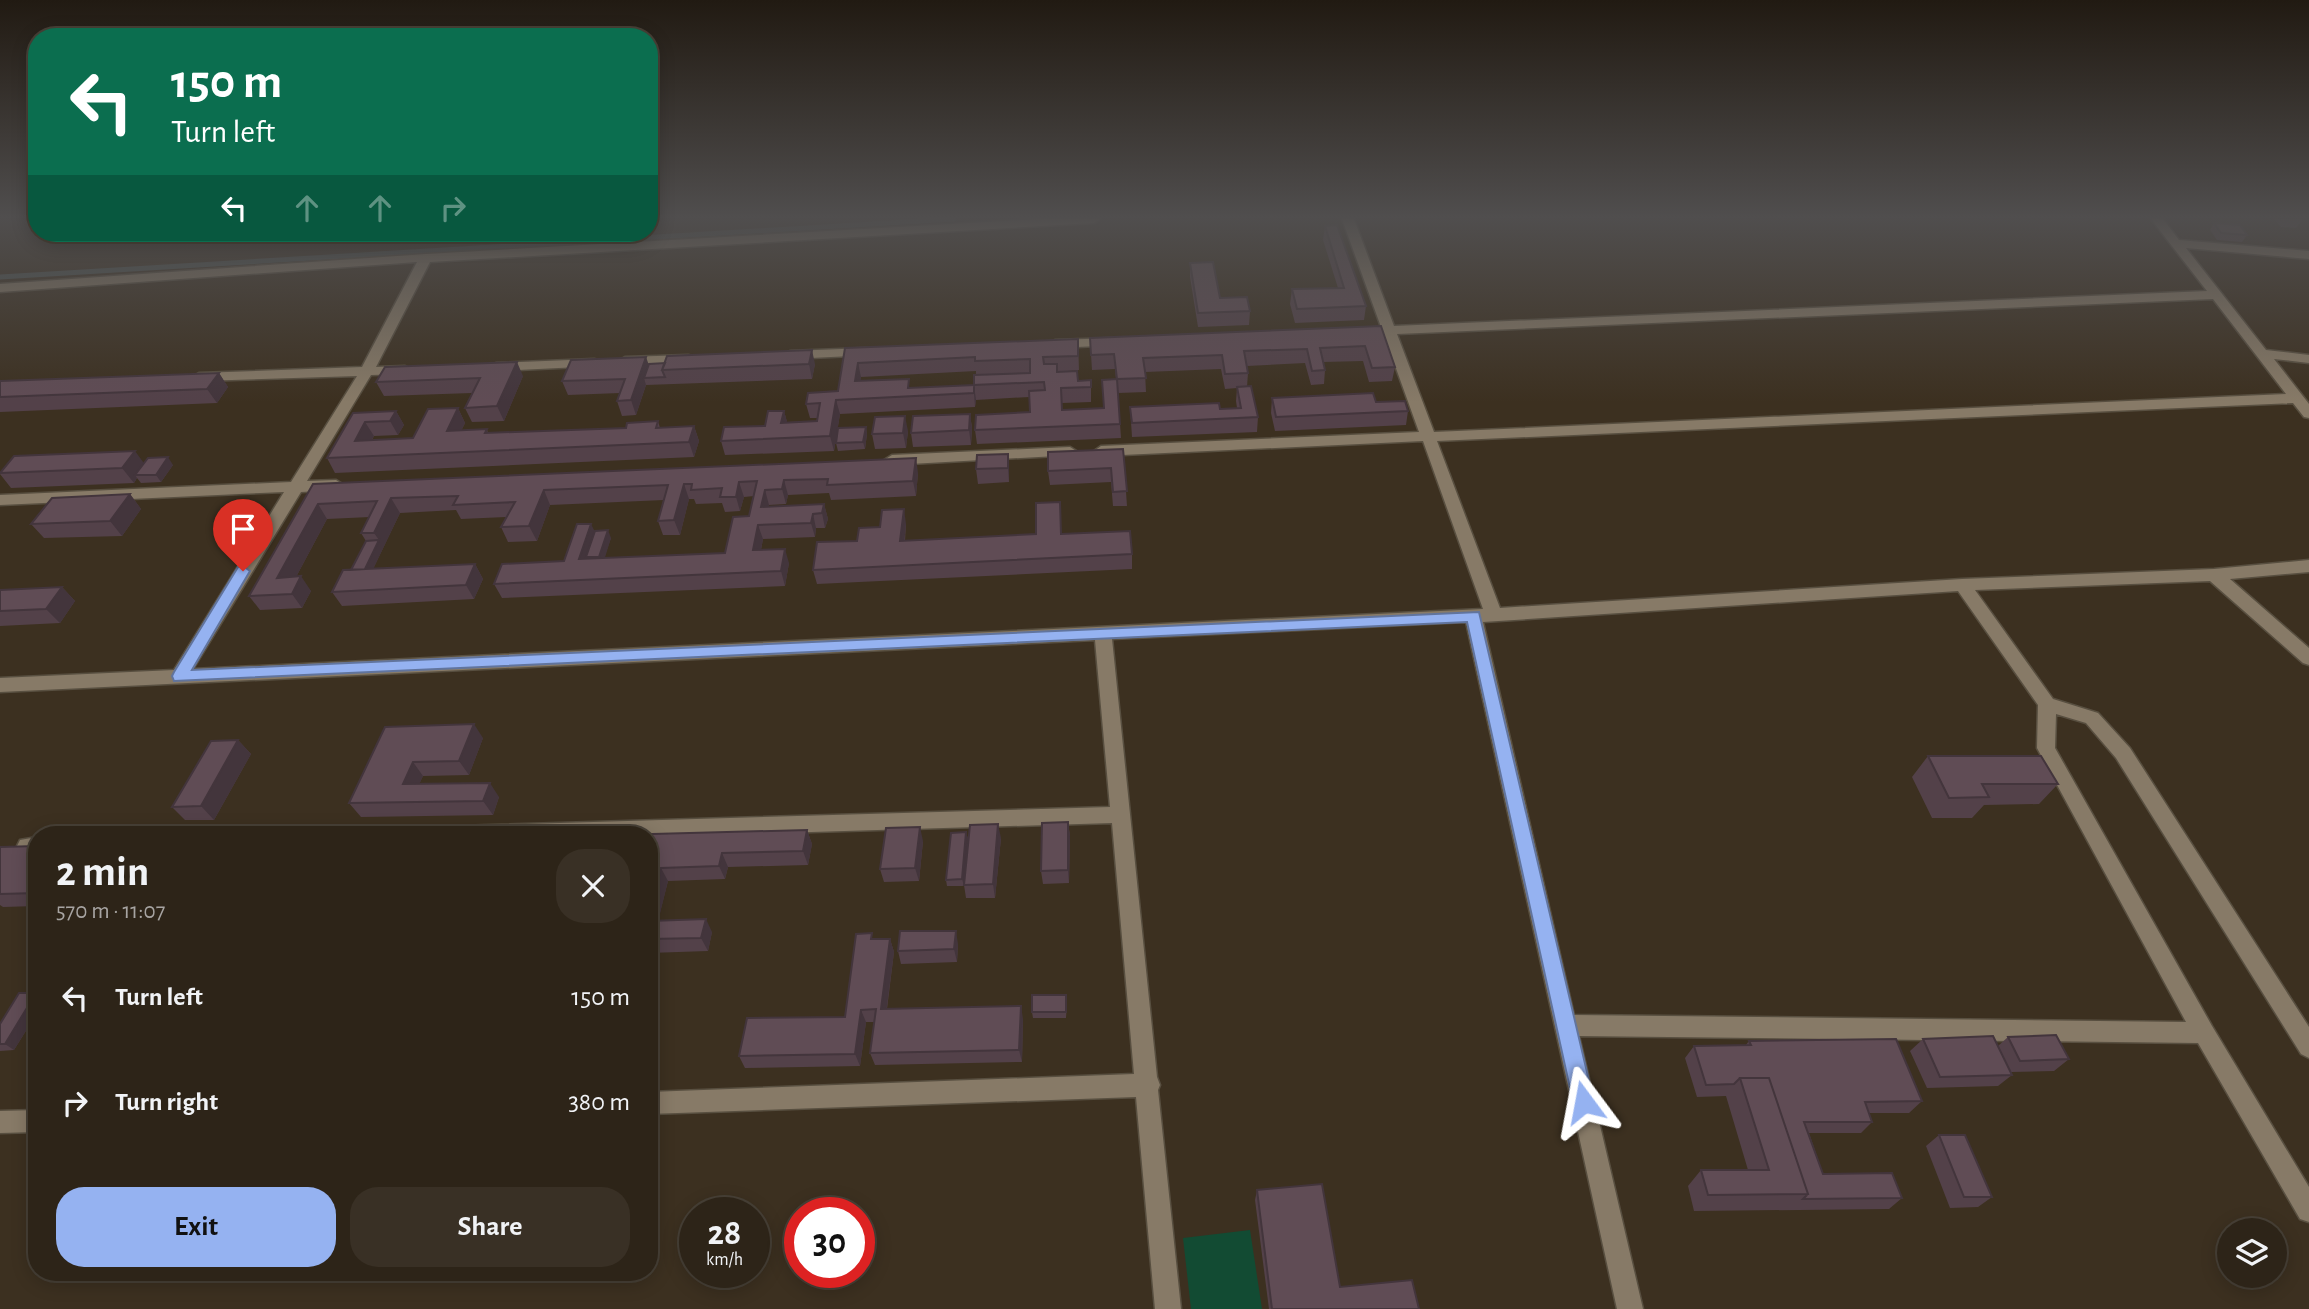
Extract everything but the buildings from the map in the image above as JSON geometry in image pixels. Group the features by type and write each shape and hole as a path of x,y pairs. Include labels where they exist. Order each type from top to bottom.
{"street":[{"path":"0,288 112,280"},
{"path":"180,676 293,487 366,372 414,280"},
{"path":"1371,280 1428,436 1484,616 1566,1025 1630,1309"},
{"path":"2205,280 2309,414"},
{"path":"1351,332 2216,295"},
{"path":"1045,345 1135,341"},
{"path":"781,355 888,351"},
{"path":"2263,355 2309,359"},
{"path":"479,367 703,358"},
{"path":"185,378 417,370"},
{"path":"882,461 2296,397"},
{"path":"0,500 358,484"},
{"path":"0,685 1484,616 1962,585 2214,575 2309,566"},
{"path":"2214,575 2309,657"},
{"path":"1962,585 2047,704 2046,748 2204,1032 2309,1210"},
{"path":"1103,634 1119,815 1149,1085 1168,1309"},
{"path":"2047,704 2092,718 2123,753 2309,1047"},
{"path":"658,828 1119,815"},
{"path":"1566,1025 2204,1032"},
{"path":"658,1103 1149,1085"},
{"path":"0,1122 28,1121"}],"green space":[{"path":"1250,1230 1262,1309 1191,1309 1183,1238"}],"route":[{"path":"243,571 180,676 1473,616 1584,1102"}]}
